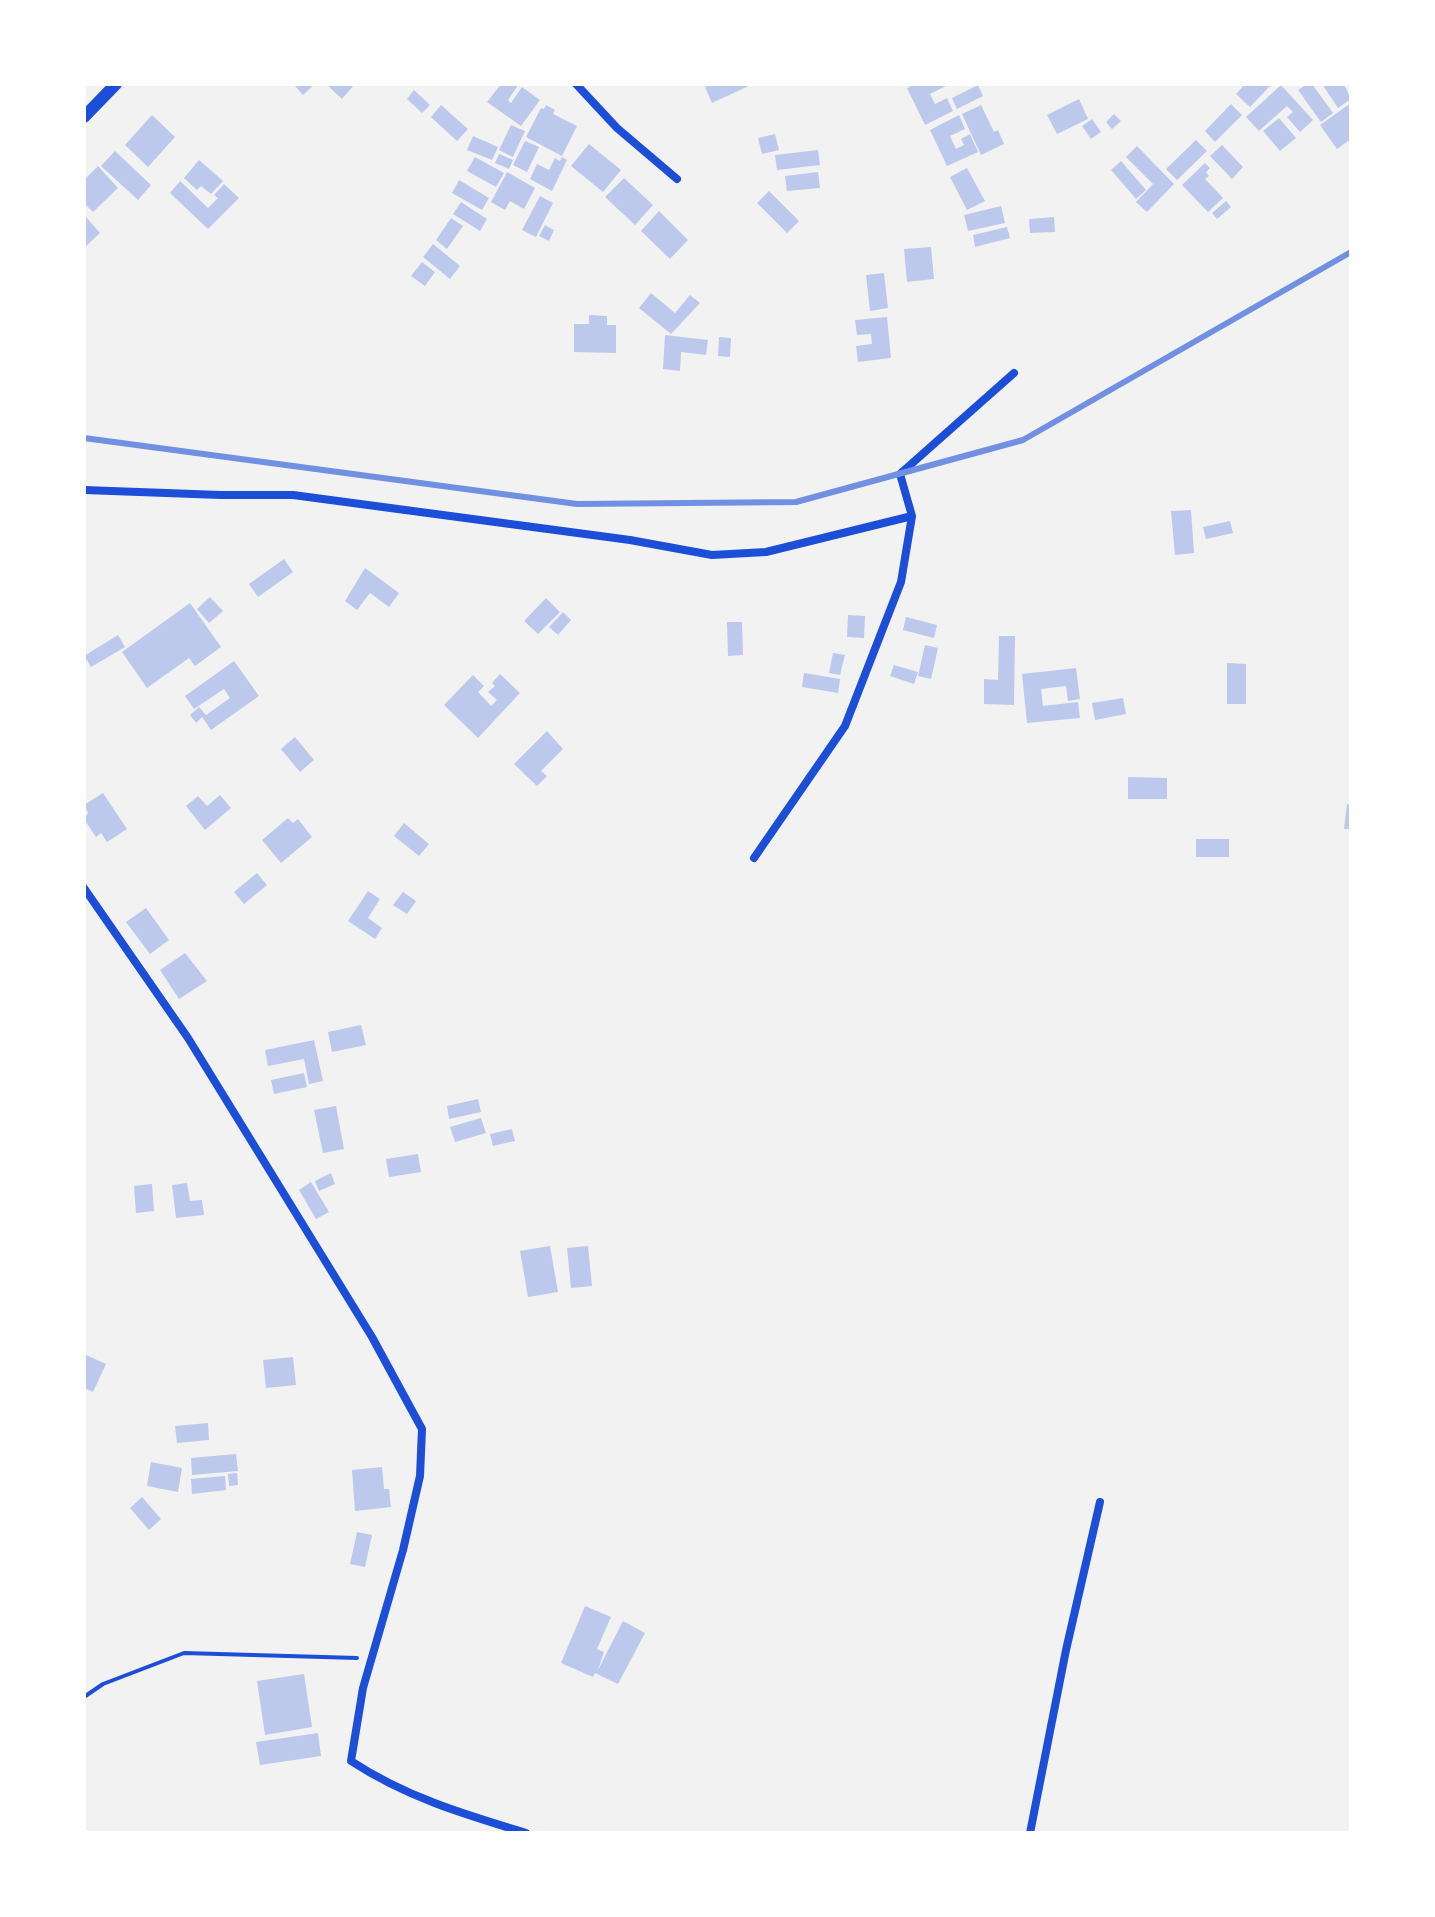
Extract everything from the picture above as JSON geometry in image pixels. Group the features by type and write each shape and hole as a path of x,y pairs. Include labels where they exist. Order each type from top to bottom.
{"street":[{"path":"84,117 116,84"},
{"path":"576,84 617,128 677,179"},
{"path":"754,858 845,726 901,582 912,516 900,474 1014,373"},
{"path":"84,490 293,495 630,540 712,555 766,552 912,516"},
{"path":"84,888 188,1038 372,1337 422,1429 420,1476 403,1550 363,1688 351,1761 384,1782 445,1808 526,1833"},
{"path":"1030,1833 1066,1650 1100,1502"}],"path":[{"path":"84,1697 103,1684 184,1653 372,1658"}],"building":[{"path":"296,84 315,84 303,95"},
{"path":"326,84 355,84 342,99"},
{"path":"501,84 519,84 508,100 511,103 522,87 540,100 521,126 487,102"},
{"path":"710,84 753,84 712,103 705,87"},
{"path":"915,84 950,84 930,94 935,104 947,98 953,111 925,125 907,88"},
{"path":"1245,84 1272,84 1250,107 1236,94"},
{"path":"1312,84 1333,113 1321,122 1298,90"},
{"path":"1322,84 1344,84 1351,99 1338,108"},
{"path":"978,85 983,96 957,109 952,98"},
{"path":"1281,85 1313,120 1300,132 1287,117 1293,112 1287,106 1259,131 1246,117"},
{"path":"414,90 430,105 422,113 407,99"},
{"path":"1079,99 1088,119 1057,134 1047,115"},
{"path":"1351,103 1351,139 1337,149 1320,125"},
{"path":"1231,104 1242,115 1215,142 1205,131"},
{"path":"441,105 468,129 457,141 431,117"},
{"path":"546,105 555,110 553,114 577,126 562,156 526,137 541,108 544,109"},
{"path":"981,105 994,132 998,130 1004,144 981,155 962,114"},
{"path":"1114,114 1121,121 1112,129 1106,122"},
{"path":"152,115 175,137 148,167 125,145"},
{"path":"959,115 965,129 950,136 956,149 964,145 961,139 970,134 978,152 947,166 930,130"},
{"path":"1279,118 1296,138 1280,151 1263,131"},
{"path":"1092,119 1101,132 1091,139 1082,126"},
{"path":"511,125 525,131 513,157 499,150"},
{"path":"775,134 779,150 762,154 758,138"},
{"path":"473,136 498,147 492,160 467,150"},
{"path":"1196,140 1207,151 1177,180 1166,169"},
{"path":"525,141 539,147 527,172 513,165"},
{"path":"589,144 621,170 603,192 571,166"},
{"path":"1222,145 1243,167 1232,179 1210,156"},
{"path":"1137,146 1174,184 1147,212 1136,202 1153,184 1126,157"},
{"path":"818,150 820,165 777,170 775,155"},
{"path":"115,151 151,185 138,200 101,166"},
{"path":"499,154 513,160 509,169 495,163"},
{"path":"475,157 504,173 496,187 467,171"},
{"path":"562,157 567,160 552,191 530,179 537,164 549,170 555,158 560,161"},
{"path":"199,160 223,181 211,194 201,186 197,190 184,178"},
{"path":"1121,161 1146,190 1136,199 1111,170"},
{"path":"1205,163 1210,168 1206,172 1209,176 1205,179 1223,198 1208,212 1182,185"},
{"path":"98,166 118,188 93,212 84,203 84,180"},
{"path":"967,168 985,201 967,210 950,177"},
{"path":"507,172 535,188 524,209 510,201 505,210 491,202"},
{"path":"818,172 820,188 787,191 785,176"},
{"path":"624,178 653,205 635,225 605,197"},
{"path":"459,180 489,198 482,210 452,193"},
{"path":"180,181 208,208 218,198 214,195 224,184 239,198 208,229 170,193"},
{"path":"769,191 799,221 787,233 757,203"},
{"path":"540,196 553,203 536,237 522,230"},
{"path":"1226,201 1231,207 1217,219 1212,213"},
{"path":"461,202 487,219 480,231 453,214"},
{"path":"1001,206 1005,223 968,231 964,215"},
{"path":"659,211 688,240 670,259 641,231"},
{"path":"86,217 100,233 84,248 84,219"},
{"path":"1054,217 1055,232 1030,233 1029,219"},
{"path":"451,218 463,226 447,249 436,240"},
{"path":"545,225 554,230 549,241 539,236"},
{"path":"1007,227 1010,238 975,247 973,235"},
{"path":"433,244 460,266 450,279 423,257"},
{"path":"931,247 934,279 907,282 904,249"},
{"path":"422,262 435,272 425,286 411,276"},
{"path":"884,273 888,308 870,311 866,275"},
{"path":"651,293 675,313 690,295 700,303 671,334 639,308"},
{"path":"589,315 607,316 607,325 616,325 616,353 574,352 574,324 589,324"},
{"path":"887,317 891,358 858,362 856,346 872,344 871,334 857,335 855,320"},
{"path":"665,335 708,340 706,355 681,352 680,371 663,369"},
{"path":"719,337 731,338 730,357 718,356"},
{"path":"1191,510 1194,553 1175,555 1171,511"},
{"path":"1230,521 1233,533 1206,539 1203,527"},
{"path":"284,559 293,572 258,597 249,584"},
{"path":"365,568 399,593 389,607 370,593 357,610 345,601"},
{"path":"210,597 223,611 209,623 197,609"},
{"path":"546,598 560,612 538,634 524,621"},
{"path":"190,603 221,647 195,666 189,658 147,688 122,652"},
{"path":"563,612 571,620 558,635 549,627"},
{"path":"848,615 865,616 864,638 847,637"},
{"path":"906,617 937,625 934,638 903,630"},
{"path":"727,622 742,622 743,655 728,656"},
{"path":"118,635 125,647 91,667 84,656"},
{"path":"999,636 1015,636 1014,705 984,704 984,679 998,680"},
{"path":"925,645 938,648 931,679 918,676"},
{"path":"833,653 845,655 840,675 829,673"},
{"path":"234,661 259,696 211,730 202,717 196,723 190,715 199,707 206,715 230,698 224,689 194,709 185,696"},
{"path":"1227,663 1246,664 1246,704 1227,704"},
{"path":"894,665 918,672 914,684 890,676"},
{"path":"1076,668 1080,699 1068,701 1066,686 1041,689 1043,706 1078,702 1080,718 1027,723 1022,674"},
{"path":"804,673 840,679 838,693 802,687"},
{"path":"500,674 520,693 478,738 444,705 473,675 484,686 478,692 491,706 497,700 488,692 495,686 492,683"},
{"path":"1123,698 1126,714 1095,720 1092,703"},
{"path":"547,731 563,749 541,771 547,776 537,786 514,764"},
{"path":"295,737 314,760 300,772 281,749"},
{"path":"1128,777 1167,778 1167,799 1128,799"},
{"path":"103,793 127,829 107,842 101,833 96,837 84,819 88,813 84,805"},
{"path":"220,795 231,808 205,830 186,806 198,796 207,806"},
{"path":"1347,804 1351,805 1351,829 1344,829"},
{"path":"288,818 293,823 298,819 312,837 281,863 262,840"},
{"path":"404,823 429,844 419,856 394,836"},
{"path":"1196,839 1229,839 1229,857 1196,857"},
{"path":"257,873 267,885 244,904 234,892"},
{"path":"368,891 380,899 368,918 382,928 375,939 348,921"},
{"path":"403,892 416,901 407,914 393,905"},
{"path":"146,908 169,940 150,954 126,922"},
{"path":"185,953 207,981 179,999 160,970"},
{"path":"361,1025 366,1045 332,1052 328,1032"},
{"path":"314,1040 323,1081 309,1084 304,1059 268,1066 265,1050"},
{"path":"304,1073 307,1087 274,1094 271,1080"},
{"path":"478,1099 481,1112 449,1119 447,1106"},
{"path":"336,1106 344,1149 323,1153 314,1110"},
{"path":"481,1118 486,1133 455,1142 450,1127"},
{"path":"512,1129 515,1141 493,1146 490,1134"},
{"path":"418,1154 421,1172 389,1177 386,1159"},
{"path":"331,1173 335,1184 319,1191 315,1181"},
{"path":"311,1182 329,1212 316,1219 299,1190"},
{"path":"187,1183 190,1201 202,1200 204,1215 176,1218 172,1185"},
{"path":"152,1184 154,1211 136,1213 134,1186"},
{"path":"550,1246 558,1292 528,1297 520,1251"},
{"path":"588,1246 592,1286 571,1288 567,1248"},
{"path":"84,1354 106,1364 93,1392 84,1388"},
{"path":"293,1357 296,1385 266,1388 263,1360"},
{"path":"208,1423 209,1440 177,1443 175,1426"},
{"path":"236,1454 238,1471 192,1475 191,1458"},
{"path":"151,1462 182,1468 178,1492 147,1486"},
{"path":"382,1467 384,1489 389,1489 391,1507 355,1511 352,1470"},
{"path":"237,1473 238,1485 229,1486 228,1474"},
{"path":"225,1476 226,1490 192,1494 191,1479"},
{"path":"142,1497 161,1519 149,1530 130,1508"},
{"path":"357,1532 372,1535 365,1567 350,1564"},
{"path":"585,1606 611,1617 597,1649 604,1652 598,1670 623,1621 645,1633 618,1684 561,1663"},
{"path":"304,1674 312,1727 265,1735 257,1681"},
{"path":"318,1733 321,1756 260,1765 256,1742"}],"railway":[{"path":"84,438 577,504 796,502 1023,440 1351,252"}]}
